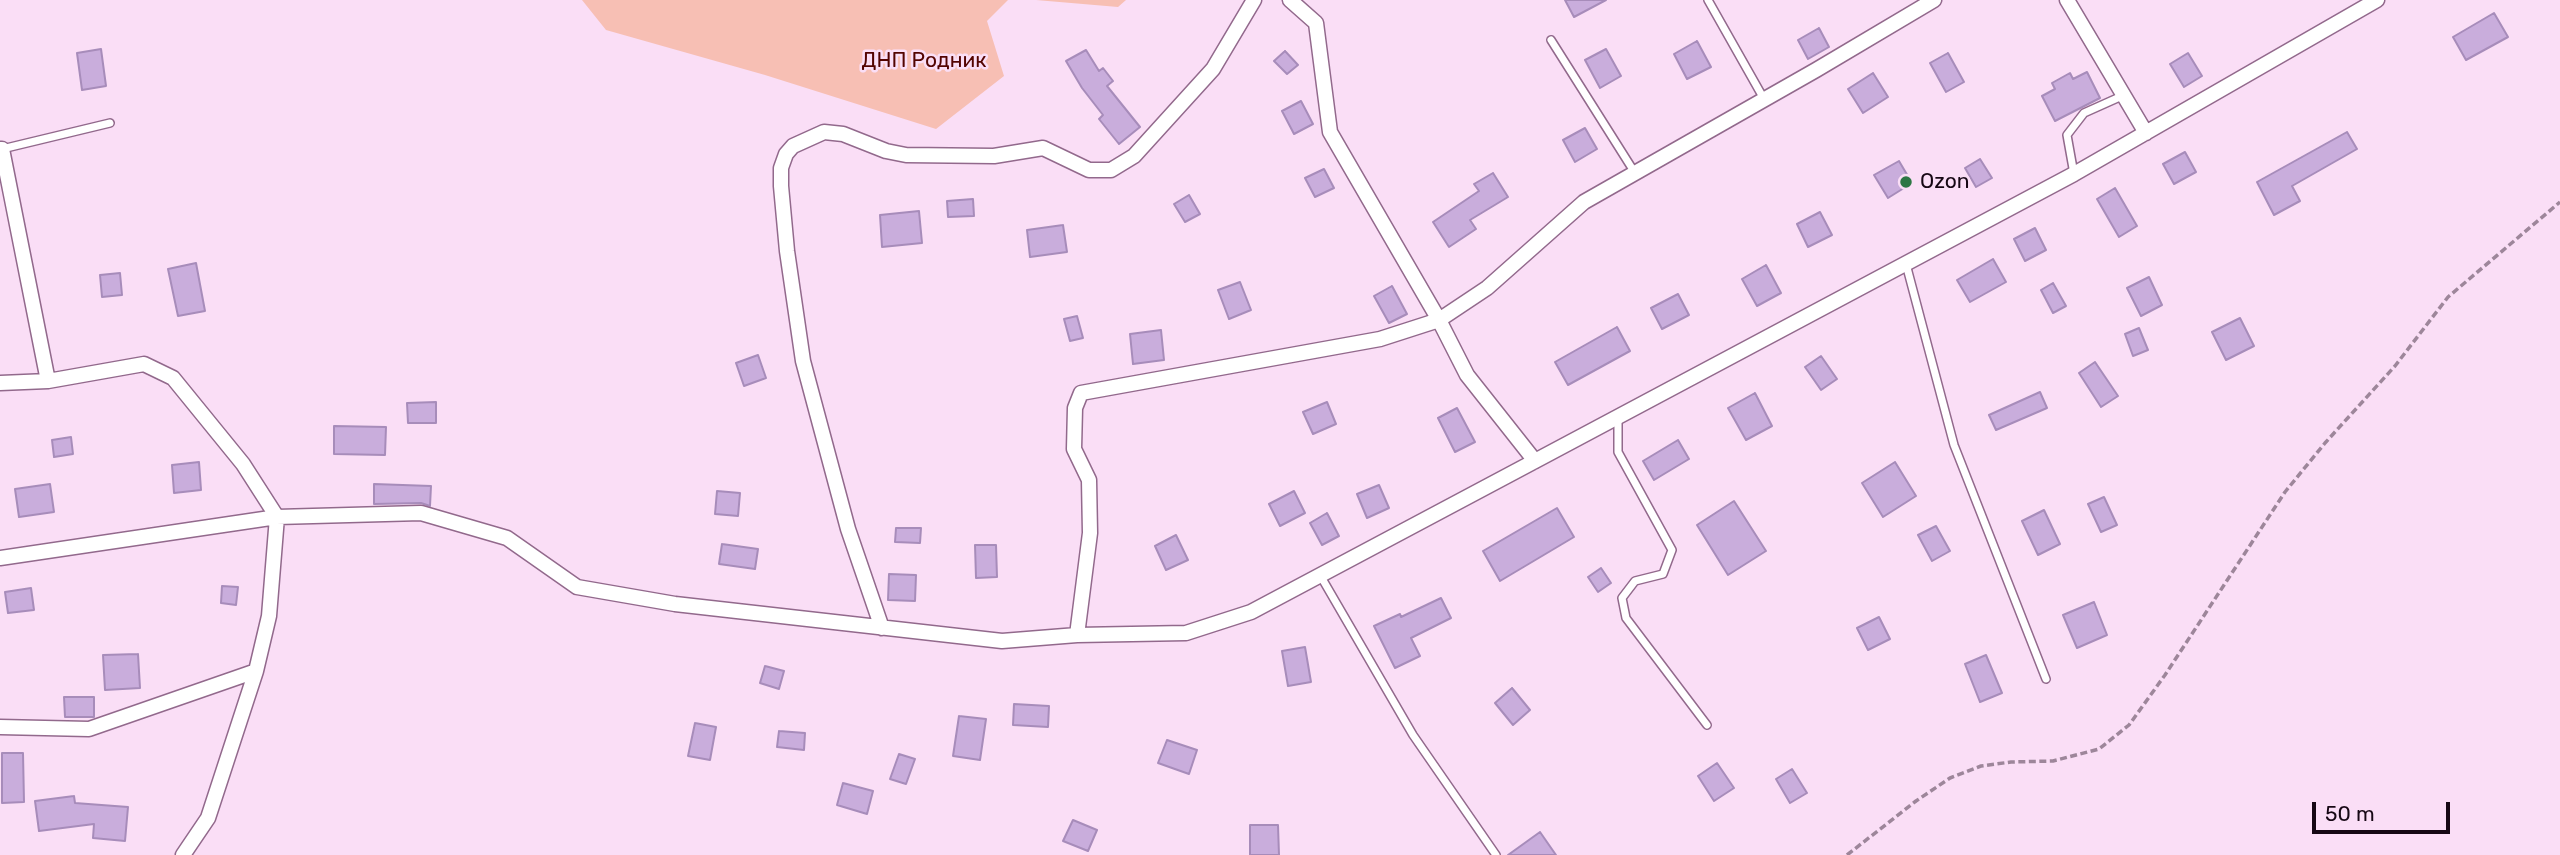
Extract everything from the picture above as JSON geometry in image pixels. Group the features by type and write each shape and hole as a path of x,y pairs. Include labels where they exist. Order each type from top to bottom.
{"street":[{"path":"881,628 848,529 803,361 787,251 781,186 781,168 786,154 793,146 824,132 843,134 886,151 906,155 993,156 1043,148 1089,170 1111,170 1133,156 1213,69 1254,0"},
{"path":"1290,0 1316,23 1331,132 1439,320 1467,375 1535,461"},
{"path":"1077,635 1090,533 1089,480 1074,449 1075,408 1081,393 1380,339 1439,320 1487,288 1584,202 1934,0"},
{"path":"2067,0 2146,133"},
{"path":"0,558 277,517 422,513 507,538 578,587 675,604 1002,641 1077,635 1186,633 1251,612 2074,174 2377,0"},
{"path":"1,149 48,381"},
{"path":"0,383 48,381 144,364 173,378 243,464 277,517 269,615 256,671 208,818 183,855"},
{"path":"0,727 89,729 256,671"}],"lane":[{"path":"1708,0 1764,99"},
{"path":"1551,40 1635,173"},
{"path":"2074,174 2067,135 2084,113 2122,96"},
{"path":"1,149 110,123"},
{"path":"1906,263 1954,445 2046,679"},
{"path":"1618,416 1618,452 1672,550 1662,573 1635,581 1622,598 1626,618 1707,725"},
{"path":"1319,575 1413,736 1496,855"}],"path":[{"path":"1847,855 1950,778 1981,766 2053,761 2099,748 2129,725 2165,675 2284,492 2395,366 2448,297 2560,202"}],"green space":[{"name":"ДНП Родник","path":"582,0 1008,0 987,21 1004,76 936,129 765,75 606,30"},
{"path":"1036,0 1126,0 1118,7"}],"building":[{"path":"1565,0 1606,0 1574,17"},
{"path":"2494,13 2508,37 2466,60 2453,37"},
{"path":"1819,28 1829,47 1808,59 1798,40"},
{"path":"1697,41 1711,67 1687,79 1674,54"},
{"path":"101,49 106,86 82,90 77,53"},
{"path":"1606,49 1621,76 1600,88 1585,60"},
{"path":"1086,50 1099,71 1103,68 1113,81 1107,86 1140,127 1119,144 1099,119 1103,115 1066,61"},
{"path":"1285,51 1298,65 1287,74 1274,61"},
{"path":"1948,53 1964,82 1946,92 1930,63"},
{"path":"2188,53 2202,76 2184,87 2170,64"},
{"path":"2087,72 2100,98 2055,121 2042,96 2055,89 2052,83 2070,73 2073,79"},
{"path":"1873,73 1888,97 1863,113 1848,89"},
{"path":"1301,101 1313,124 1294,134 1282,111"},
{"path":"1585,128 1597,149 1575,162 1563,140"},
{"path":"2347,132 2357,149 2292,186 2300,201 2274,215 2257,182"},
{"path":"2185,152 2196,172 2174,184 2163,164"},
{"path":"1980,159 1992,178 1976,187 1965,168"},
{"path":"1899,161 1912,183 1888,198 1874,175"},
{"path":"1324,169 1334,188 1315,197 1305,178"},
{"path":"1493,173 1508,197 1470,220 1476,229 1449,247 1433,222 1479,191 1474,184"},
{"path":"2115,188 2137,226 2119,237 2097,199"},
{"path":"1189,195 1200,214 1185,222 1174,204"},
{"path":"973,199 974,216 948,217 947,201"},
{"path":"919,211 922,243 882,247 880,215"},
{"path":"1820,212 1832,235 1808,247 1797,224"},
{"path":"1063,225 1067,252 1030,257 1027,230"},
{"path":"2035,228 2046,250 2025,261 2014,239"},
{"path":"1993,259 2006,282 1970,302 1957,280"},
{"path":"196,263 205,311 178,316 168,269"},
{"path":"1766,265 1781,293 1757,306 1742,279"},
{"path":"120,273 122,295 102,297 100,275"},
{"path":"2149,277 2162,305 2141,316 2127,288"},
{"path":"1240,282 1251,310 1229,319 1218,290"},
{"path":"2053,283 2066,306 2053,313 2041,290"},
{"path":"1392,286 1407,314 1389,323 1374,296"},
{"path":"1678,294 1689,315 1662,329 1651,308"},
{"path":"1077,316 1083,338 1070,341 1064,319"},
{"path":"2240,318 2254,346 2226,360 2212,332"},
{"path":"1617,327 1630,351 1568,385 1555,362"},
{"path":"2139,328 2148,350 2133,356 2125,334"},
{"path":"1161,330 1164,360 1133,364 1130,334"},
{"path":"758,355 766,378 744,386 736,363"},
{"path":"1821,356 1837,379 1821,390 1805,367"},
{"path":"2095,362 2118,396 2101,407 2079,373"},
{"path":"2040,392 2047,408 1996,430 1989,415"},
{"path":"1755,393 1772,426 1746,440 1728,408"},
{"path":"436,402 436,423 408,423 407,403"},
{"path":"1327,402 1336,424 1313,434 1303,412"},
{"path":"1457,408 1475,442 1455,452 1438,418"},
{"path":"334,426 386,427 385,455 334,454"},
{"path":"71,437 73,454 54,457 52,440"},
{"path":"1678,440 1689,459 1654,480 1643,461"},
{"path":"199,462 201,490 174,493 172,465"},
{"path":"1895,462 1916,496 1883,517 1862,483"},
{"path":"50,484 54,512 19,517 15,489"},
{"path":"374,484 431,486 430,506 421,503 374,504"},
{"path":"1379,485 1389,508 1367,518 1357,494"},
{"path":"717,491 740,493 738,516 715,514"},
{"path":"1294,491 1305,513 1280,526 1269,504"},
{"path":"2104,497 2117,525 2101,532 2088,504"},
{"path":"1734,501 1766,551 1728,575 1697,525"},
{"path":"1557,508 1574,537 1500,581 1483,551"},
{"path":"2044,510 2060,544 2038,555 2022,521"},
{"path":"1327,513 1339,536 1322,545 1310,523"},
{"path":"1936,526 1950,551 1932,561 1918,535"},
{"path":"896,528 921,528 920,543 895,542"},
{"path":"1176,535 1188,560 1166,570 1155,546"},
{"path":"722,544 758,549 755,569 719,564"},
{"path":"975,545 996,545 997,577 976,578"},
{"path":"1601,568 1611,583 1598,592 1588,577"},
{"path":"889,574 916,575 915,601 888,600"},
{"path":"222,586 238,587 236,605 221,603"},
{"path":"31,588 34,610 8,613 5,592"},
{"path":"1441,598 1451,618 1411,638 1420,656 1395,668 1374,626 1400,614 1401,617"},
{"path":"2094,602 2107,635 2077,648 2063,615"},
{"path":"1879,617 1890,639 1868,650 1857,628"},
{"path":"1305,647 1311,682 1288,686 1282,651"},
{"path":"138,654 140,688 105,690 103,655"},
{"path":"1986,655 2002,693 1980,702 1965,664"},
{"path":"765,666 784,671 779,689 760,683"},
{"path":"1512,688 1530,710 1513,725 1495,703"},
{"path":"64,697 94,697 94,717 65,717"},
{"path":"1014,704 1049,706 1048,727 1013,725"},
{"path":"959,716 986,719 980,760 953,756"},
{"path":"695,723 716,727 710,760 688,756"},
{"path":"779,731 805,733 804,750 777,747"},
{"path":"1167,740 1197,750 1189,774 1158,763"},
{"path":"2,753 23,753 24,802 2,803"},
{"path":"899,754 915,759 906,784 890,779"},
{"path":"1717,763 1734,788 1714,801 1698,776"},
{"path":"1792,769 1807,793 1790,803 1776,779"},
{"path":"843,783 873,791 867,814 837,805"},
{"path":"74,796 75,803 128,807 125,841 93,838 94,824 39,831 35,801"},
{"path":"1073,820 1097,830 1088,851 1063,841"},
{"path":"1250,825 1278,825 1279,855 1250,855"},
{"path":"1540,832 1556,855 1508,855"}],"place":[{"name":"Ozon","path":"1906,182"}]}
